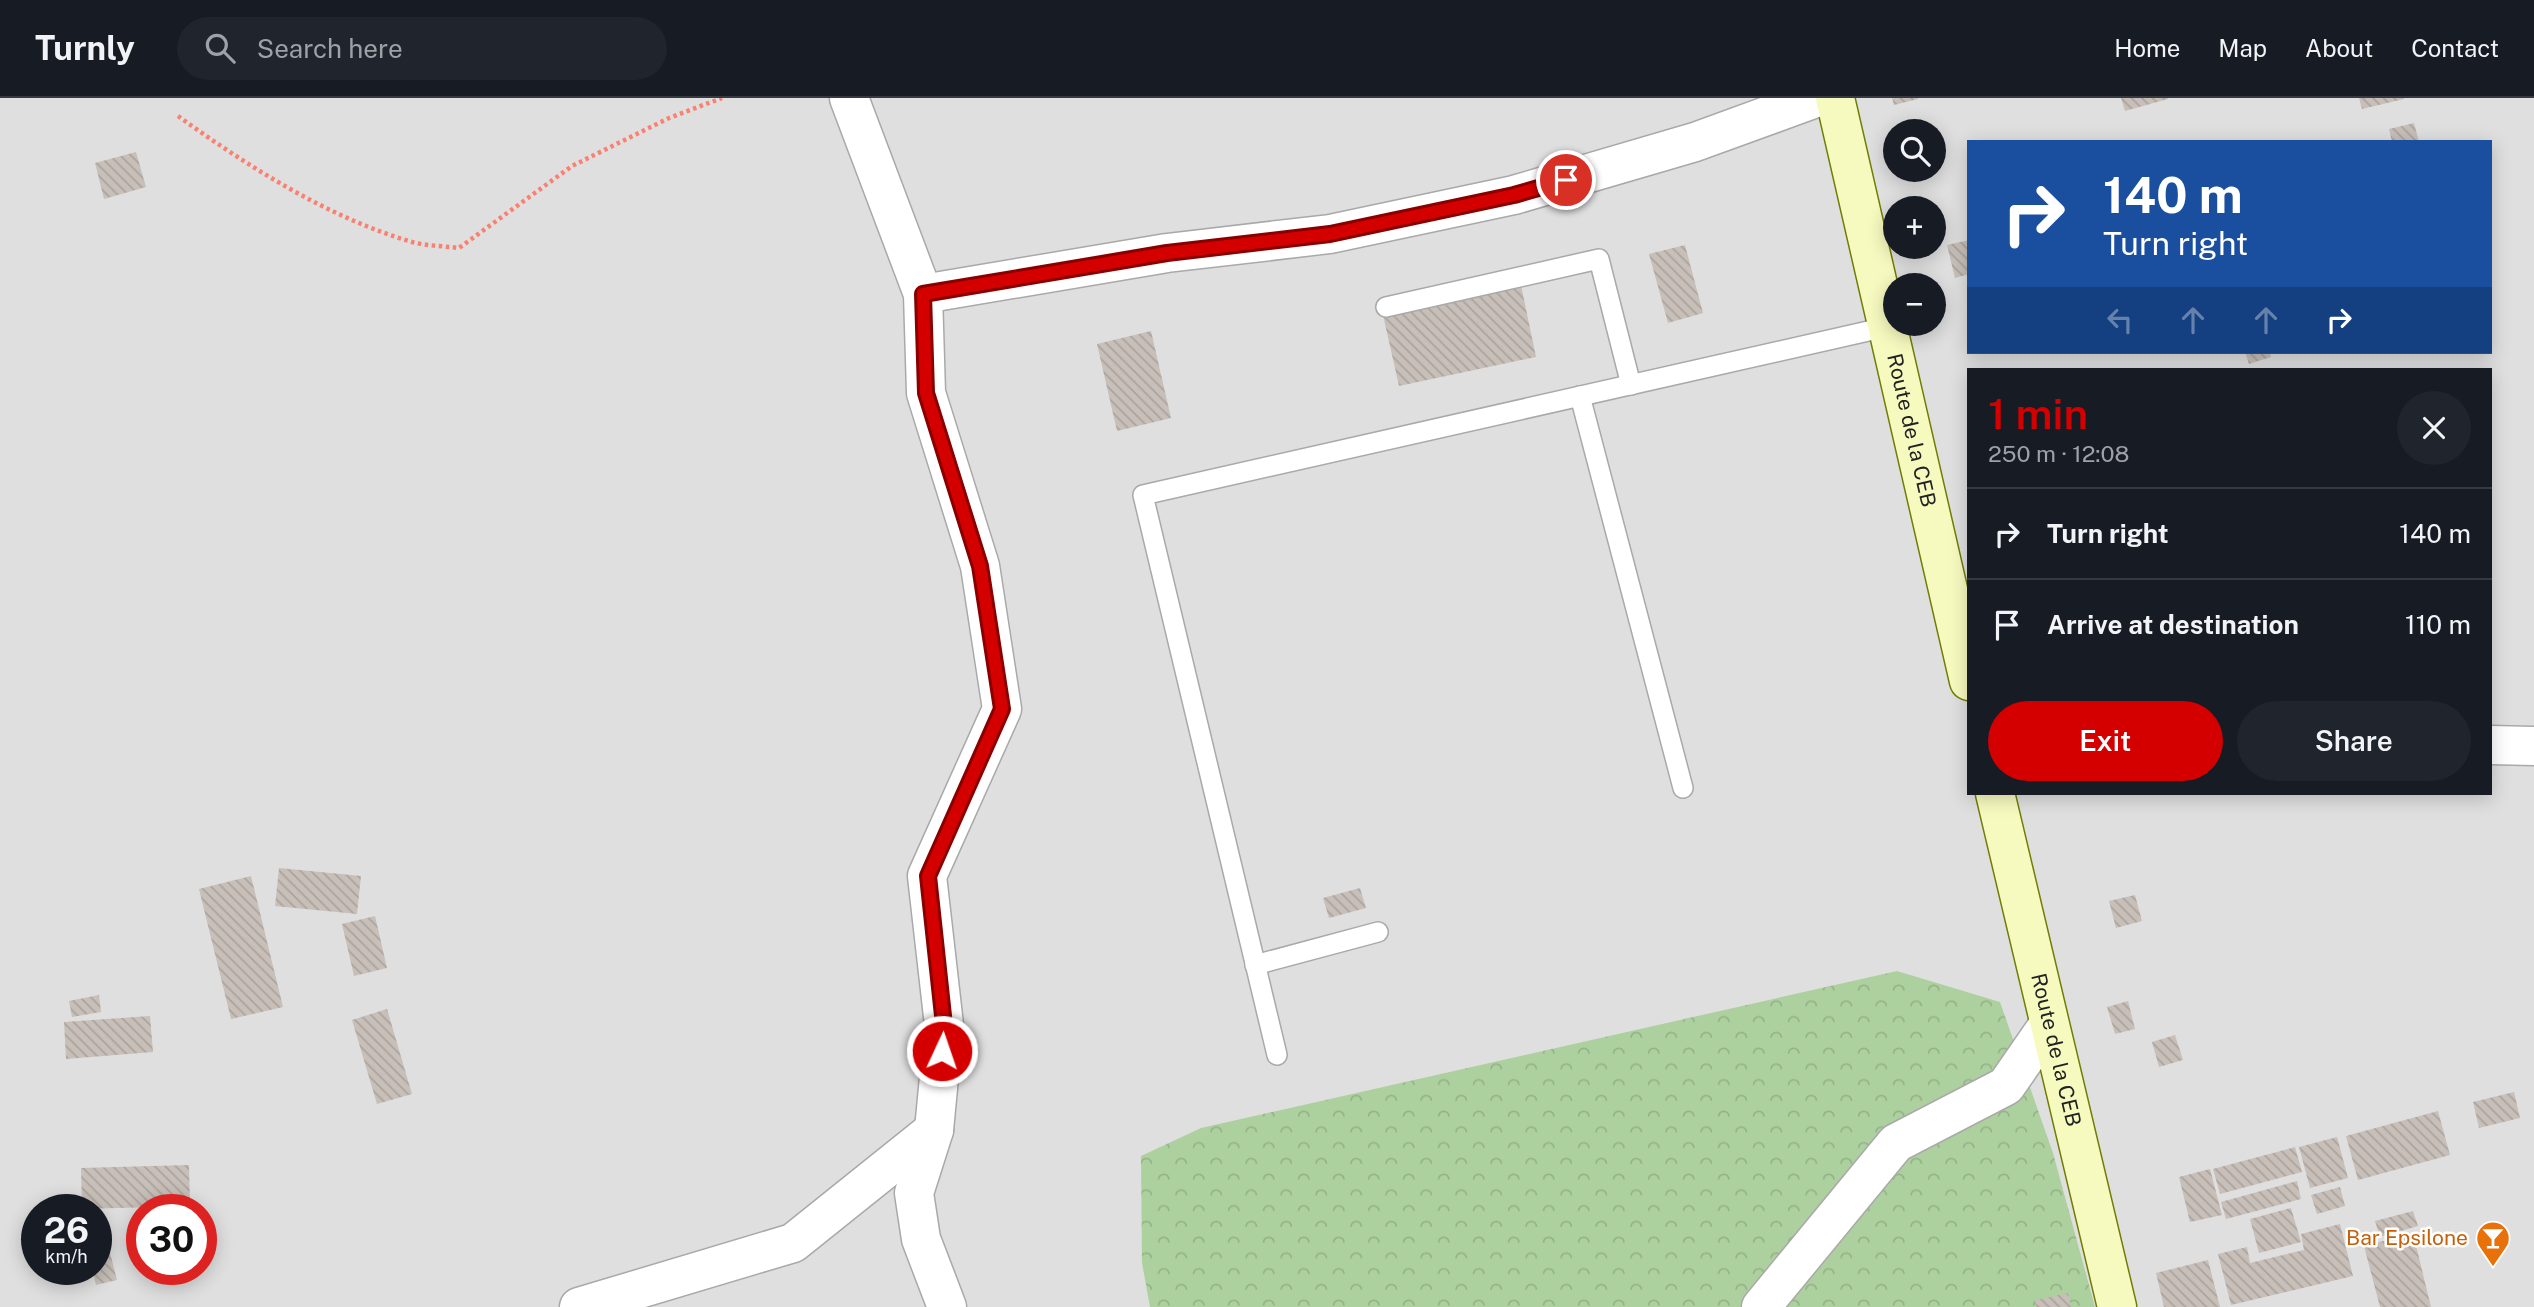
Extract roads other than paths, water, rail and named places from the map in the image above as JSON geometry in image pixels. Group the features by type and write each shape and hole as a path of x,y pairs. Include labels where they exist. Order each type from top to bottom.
{"main road":[{"name":"Route de la CEB","path":"1835,98 1883,314"},
{"name":"Route de la CEB","path":"1888,336 1967,672"},
{"name":"Route de la CEB","path":"1995,795 2118,1307"}],"street":[{"path":"849,98 923,294 926,393 980,566 1002,709 928,876 944,1025 934,1130 914,1193 921,1239 947,1307"},
{"path":"923,294 1167,253 1330,234 1514,195 1695,142 1816,98"},
{"path":"2492,745 2534,746"},
{"path":"1761,1307 1896,1143 2006,1086 2049,1024"},
{"path":"579,1307 793,1243 934,1130"}],"lane":[{"path":"1386,307 1599,259 1631,385"},
{"path":"1277,1055 1143,495 1883,328"},
{"path":"1580,396 1683,788"},
{"path":"1255,965 1378,933"}],"place":[{"name":"Bar Epsilone","path":"2493,1268"}]}
